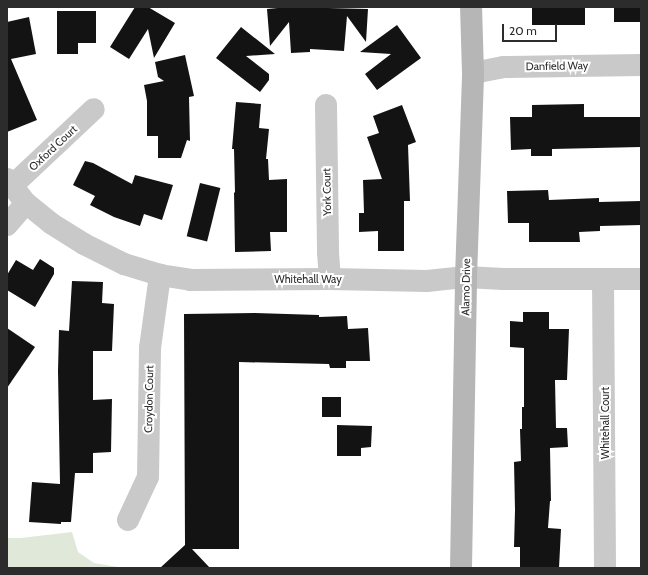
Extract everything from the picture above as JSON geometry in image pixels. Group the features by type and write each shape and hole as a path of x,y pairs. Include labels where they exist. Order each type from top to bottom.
{"main road":[{"name":"Alamo Drive","path":"461,568 466,277 473,73 471,7"}],"street":[{"name":"Danfield Way","path":"473,73 504,67 641,65"},
{"name":"York Court","path":"326,105 328,252 330,278"},
{"name":"Oxford Court","path":"10,182 94,109"},
{"name":"Whitehall Way","path":"10,182 26,203 52,224 84,244 124,264 160,275 190,280 330,278 427,281 466,277 503,279 641,279"},
{"path":"7,225 26,203"},
{"name":"Croydon Court","path":"128,520 148,476 150,348 160,275"},
{"name":"Whitehall Court","path":"603,279 605,568"}],"shaded area":[{"path":"72,532 78,552 94,563 124,568 7,568 7,538 21,538"}],"building":[{"path":"135,7 148,7 175,23 154,58 148,29 129,59 110,47"},
{"path":"288,7 368,9 366,42 347,16 344,51 310,49 310,52 291,53 289,22 270,46 267,9"},
{"path":"532,7 585,7 585,25 532,25"},
{"path":"614,7 641,7 641,22 614,22"},
{"path":"57,11 96,11 96,43 78,43 78,54 57,54"},
{"path":"29,17 36,54 11,59 37,120 7,132 7,22"},
{"path":"397,25 421,58 377,90 365,74 391,54 360,52"},
{"path":"241,27 275,54 246,56 269,74 269,80 260,92 216,58"},
{"path":"185,55 194,96 189,97 190,141 187,140 181,158 158,158 158,136 147,136 147,101 144,85 164,81 158,77 155,62"},
{"path":"236,102 261,104 259,128 269,129 266,159 268,159 269,180 287,179 287,232 270,232 271,251 235,252 234,149 232,149"},
{"path":"584,104 584,117 641,117 641,147 552,149 552,156 531,156 531,149 511,150 510,117 532,117 532,105"},
{"path":"402,105 416,142 408,145 410,201 404,201 404,251 378,251 378,231 359,232 359,213 364,213 363,180 382,179 367,137 379,133 373,116"},
{"path":"85,161 93,163 132,184 135,175 173,185 162,220 144,214 140,226 114,217 90,205 95,196 73,185"},
{"path":"200,183 220,188 207,241 187,236"},
{"path":"548,190 549,200 599,198 599,202 641,201 641,225 600,226 600,231 579,232 580,242 529,242 529,223 508,223 507,191"},
{"path":"40,259 54,268 54,274 35,307 7,290 7,275 16,260 33,270"},
{"path":"72,281 103,282 102,303 114,304 112,351 93,351 93,400 112,399 111,452 93,453 93,473 75,473 71,522 61,522 61,524 29,522 32,482 60,484 58,371 59,330 69,331"},
{"path":"523,312 549,312 549,329 569,329 567,380 555,380 556,428 567,428 568,447 550,448 551,501 548,528 561,529 559,568 520,568 520,547 514,547 514,462 521,461 520,429 522,429 522,407 524,407 524,348 510,347 510,321 523,322"},
{"path":"255,313 319,315 319,317 347,316 348,329 368,328 370,361 346,361 346,368 330,368 329,364 239,362 239,549 192,549 210,568 160,568 185,545 184,314"},
{"path":"7,328 35,347 7,388"},
{"path":"322,397 341,397 341,417 322,417"},
{"path":"337,425 372,426 371,447 361,448 361,456 337,456"}]}
